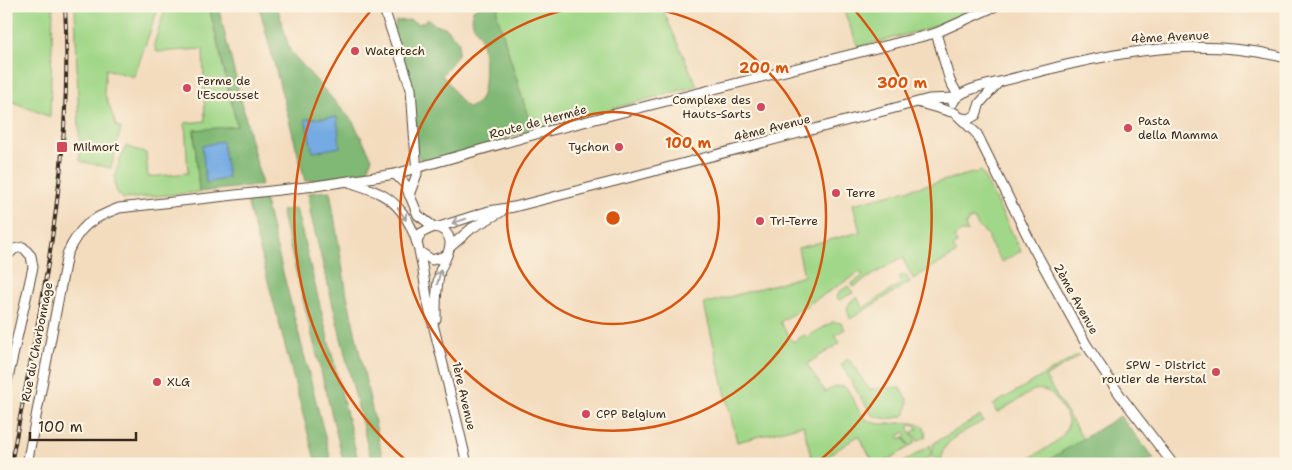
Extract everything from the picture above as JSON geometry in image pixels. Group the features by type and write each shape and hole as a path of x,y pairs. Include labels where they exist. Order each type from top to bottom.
{"street":[{"path":"383,6 411,89 417,174 409,195"},
{"name":"Route de Hermée","path":"81,227 97,216 119,208 346,182 417,169 536,134 936,33 996,6"},
{"path":"936,33 956,96 953,107 959,116"},
{"name":"4ème Avenue","path":"437,227 489,211 514,207 939,98 956,96 998,83 1109,55 1148,49 1223,48 1286,58"},
{"path":"939,98 950,82"},
{"path":"920,103 969,119 978,113 980,103 998,83"},
{"path":"968,92 976,96 980,103"},
{"name":"2ème Avenue","path":"978,113 978,134"},
{"name":"2ème Avenue","path":"959,116 978,134 1033,247 1086,344 1120,395 1173,464"},
{"path":"395,174 405,184 418,215 448,234 450,247"},
{"path":"381,193 382,176"},
{"name":"1ère Avenue","path":"346,182 381,193 402,213 417,242 429,308 437,334 467,464"},
{"name":"4ème Avenue","path":"450,247 492,216 514,207"},
{"name":"Rue du Charbonnage","path":"27,464 67,254 81,227"},
{"path":"417,242 421,233 437,227"},
{"path":"6,257 14,250 23,247 30,256 33,274 6,386"},
{"name":"1ère Avenue","path":"437,334 435,293 445,256 450,247"},
{"path":"420,252 432,260 445,256"}],"green space":[{"path":"6,6 53,6 50,117 6,99"},
{"path":"75,6 159,6 134,77 106,69 104,92 117,127 121,128 111,168 80,161"},
{"path":"166,6 209,6 237,127 194,130 199,192 124,199 115,188 115,181 118,166 126,146 146,153 148,177 188,173 185,123 205,121 203,49 157,52 154,44"},
{"path":"209,6 218,6 262,185 199,192 194,130 237,126"},
{"path":"259,6 277,6 290,51 353,122 372,158 366,174 305,181"},
{"path":"480,6 498,6 497,15 532,130 428,164 422,162 416,152 411,89 393,35 396,21 410,20 419,24 429,19 435,25 445,27 459,42 458,55 442,75 461,101 469,108 479,101 482,96 484,80 481,39 472,20 473,10"},
{"path":"498,6 661,6 697,86 532,130 497,15"},
{"path":"842,6 966,6 969,12 924,30 858,47"},
{"path":"981,171 1021,251 1002,262 988,240 990,238 988,235 978,227 975,220 970,219 965,226 968,232 961,232 954,237 957,244 953,247 957,253 913,279 902,257 853,287 851,284 863,276 860,272 780,322 793,342 804,335 807,337 833,322 841,323 845,329 835,335 840,343 807,364 825,392 836,387 844,387 866,419 879,424 910,423 917,424 924,427 926,436 918,441 912,432 918,429 914,424 908,427 916,442 910,446 904,437 907,434 905,432 898,436 900,439 903,437 909,447 881,464 875,464 858,436 825,458 828,464 813,464 803,425 737,442 704,304 804,276 798,248 860,232 853,204"},
{"path":"330,191 347,295 384,464 372,464 310,212 308,193"},
{"path":"264,198 332,464 316,464 247,201"},
{"path":"296,208 359,464 344,464 281,211"},
{"path":"905,274 910,282 850,319 847,308 851,301 857,297 863,308 902,283 899,277"},
{"path":"848,286 853,293 839,300 837,298 839,292"},
{"path":"1078,355 1080,356 1045,377 1083,439 1042,464 1019,464 1057,441 1063,435 1068,422 1066,416 1053,395 1041,390 1034,390 997,413 993,405"},
{"path":"848,358 869,389 899,387 908,401 906,414 889,418 871,414 841,365"},
{"path":"980,416 983,421 950,441 942,454 942,461 932,457 934,443"},
{"path":"1120,416 1154,459 1135,464 1042,464"},
{"path":"931,445 931,457 913,464 900,464"}],"water":[{"path":"337,117 340,147 313,152 305,119"},
{"path":"222,141 228,178 206,183 202,146"}],"railway":[{"path":"11,464 43,293 60,180 66,65 65,6"}],"place":[{"name":"Watertech","path":"355,51"},
{"name":"Ferme de l'Escousset","path":"187,88"},
{"name":"Complexe des Hauts-Sarts","path":"761,107"},
{"name":"Pasta della Mamma","path":"1128,128"},
{"name":"Milmort","path":"62,147"},
{"name":"Tychon","path":"619,147"},
{"name":"Terre","path":"836,193"},
{"name":"Tri-Terre","path":"760,221"},
{"name":"SPW - District routier de Herstal","path":"1216,372"},
{"name":"XLG","path":"157,382"},
{"name":"CPP Belgium","path":"586,414"}]}
